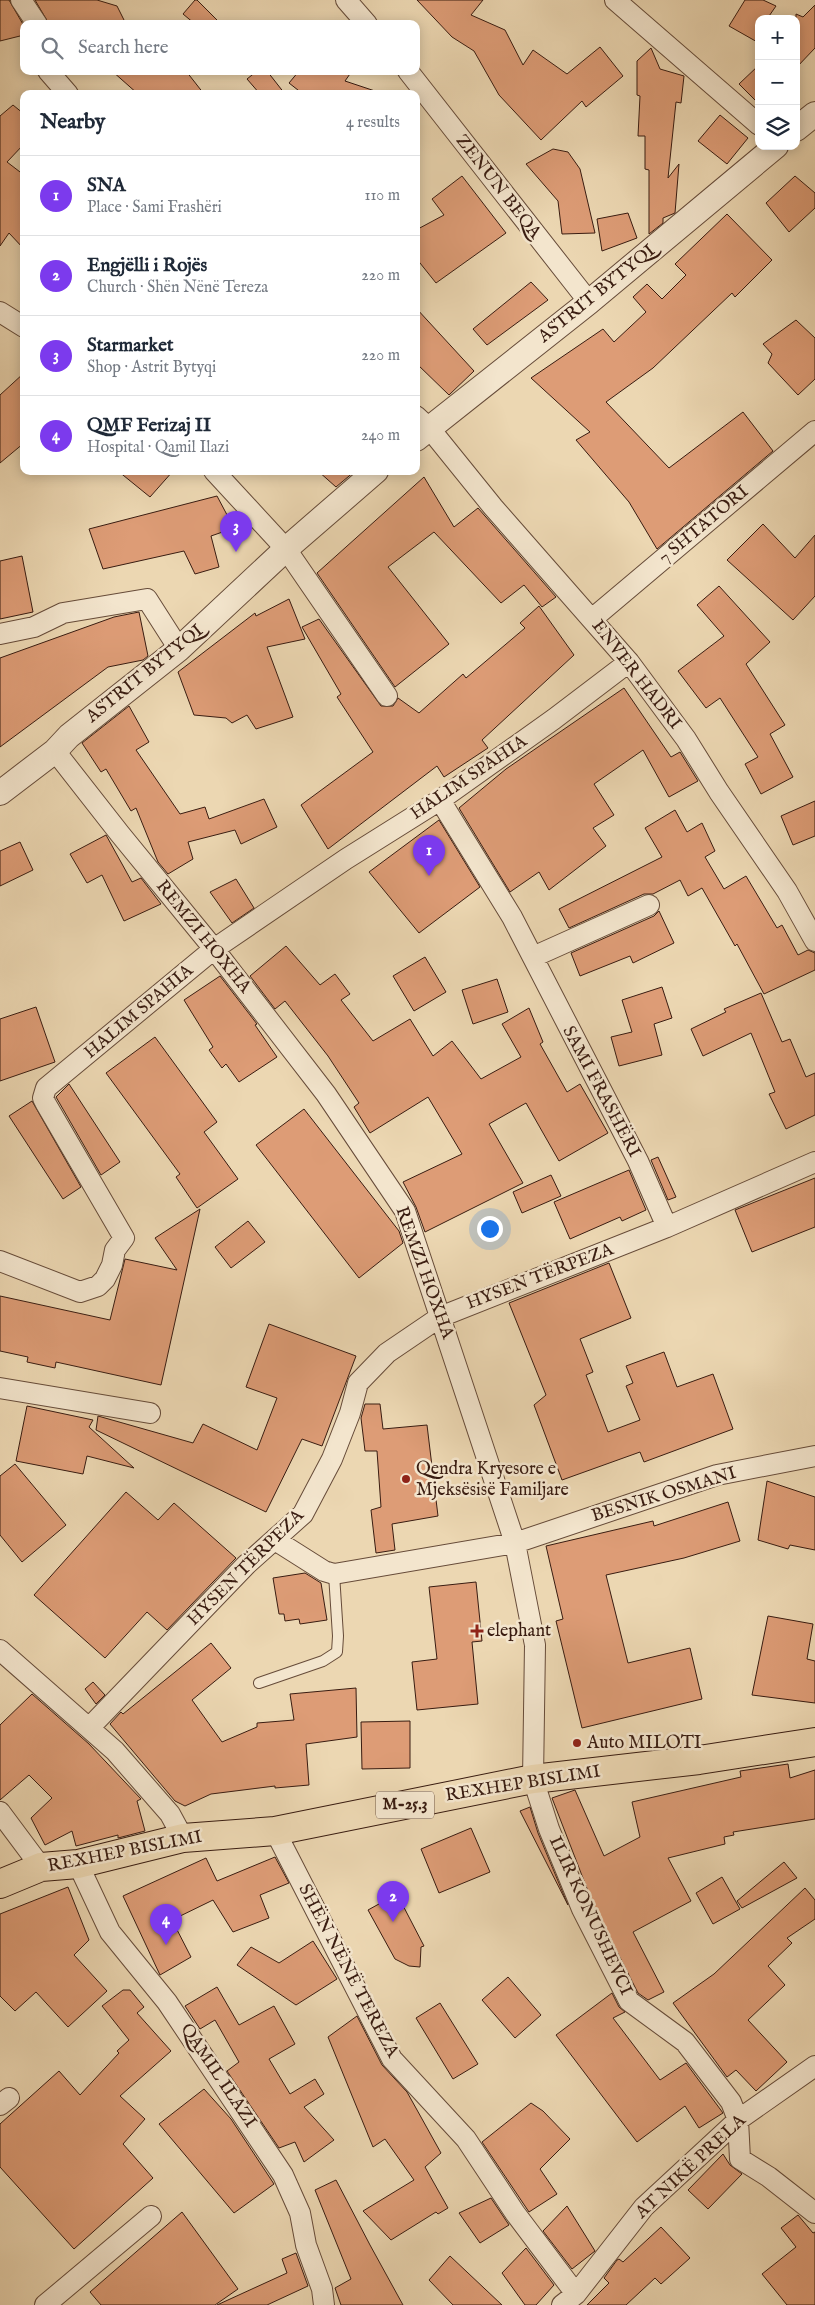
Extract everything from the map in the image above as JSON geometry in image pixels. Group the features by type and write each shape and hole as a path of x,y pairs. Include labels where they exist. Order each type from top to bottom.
{"main road":[{"name":"REXHEP BISLIMI","path":"0,1884 41,1867 78,1864 183,1838 275,1831 533,1779 700,1760 815,1742"}],"street":[{"path":"21,0 34,20"},
{"path":"346,0 364,20"},
{"path":"614,0 755,122"},
{"path":"51,75 65,90"},
{"name":"ZENUN BEQA","path":"411,75 589,302"},
{"path":"800,126 815,114"},
{"name":"ASTRIT BYTYQI","path":"421,428 589,302 771,150"},
{"path":"0,312 20,324"},
{"name":"ENVER HADRI","path":"421,428 592,618 629,662 686,739 719,792 787,891 815,941"},
{"name":"7 SHTATORI","path":"592,618 815,432"},
{"path":"218,475 286,549 387,696"},
{"name":"ASTRIT BYTYQI","path":"0,793 56,751 69,736 179,649 286,549 371,475"},
{"path":"0,634 34,627 63,613 147,599 179,649"},
{"name":"HALIM SPAHIA","path":"0,1261 80,1292 98,1286 105,1279 112,1265 115,1250 124,1238 43,1098 46,1088 214,949 346,858 440,800 554,719 629,662"},
{"name":"REMZI HOXHA","path":"56,751 214,949 326,1094 405,1211 515,1543 535,1645 533,1779"},
{"name":"SAMI FRASHËRI","path":"440,800 512,917 638,1161 667,1228"},
{"path":"533,957 649,906"},
{"name":"HYSEN TËRPEZA","path":"90,1727 246,1565 303,1514 332,1459 350,1413 358,1383 387,1353 440,1317 667,1228 815,1162"},
{"path":"0,1388 150,1413"},
{"name":"BESNIK OSMANI","path":"334,1574 515,1543 717,1475 815,1456"},
{"path":"275,1540 324,1572 334,1574"},
{"path":"0,1650 90,1727 115,1751 170,1814 183,1838"},
{"name":"ILIR KONUSHEVCI","path":"533,1779 548,1829 582,1909 629,2001 685,2042 731,2102 738,2120 740,2160 769,2177 815,2213"},
{"path":"0,1812 41,1867"},
{"name":"SHËN NËNË TEREZA","path":"275,1831 392,2060 466,2139 515,2212 569,2299"},
{"name":"QAMIL ILAZI","path":"78,1864 110,1932 167,2002 283,2175 300,2213 306,2245 322,2289 324,2305"},
{"name":"AT NIKË PRELA","path":"569,2299 644,2207 738,2120 815,2066"},
{"path":"45,2305 151,2216"}],"lane":[{"path":"259,1683 323,1661 337,1652 338,1636 334,1574"}],"building":[{"path":"0,0 9,0 21,20 20,36 0,41"},
{"path":"35,0 97,0 117,6 124,20 47,20"},
{"path":"197,0 217,20 190,20 183,14"},
{"path":"417,0 483,0 471,15 505,30 523,65 533,50 567,74 600,47 623,76 586,107 582,101 541,140 499,95 474,51 452,37"},
{"path":"745,0 763,0 776,6 770,15 755,15 755,41 729,26"},
{"path":"815,5 815,48 800,64 800,16 803,17"},
{"path":"651,48 660,69 684,76 681,103 676,102 668,178 679,164 675,213 663,218 663,223 649,234 649,170 645,169 645,136 638,136 640,96 637,95 637,61"},
{"path":"755,69 755,100 739,84"},
{"path":"117,75 189,75 201,90 133,90"},
{"path":"252,75 270,75 282,90 257,90 247,79"},
{"path":"296,75 349,75 345,81 372,90 298,90 289,83"},
{"path":"13,105 20,111 20,148 7,162 20,172 20,245 9,233 0,246 0,116"},
{"path":"720,115 748,138 727,164 698,141"},
{"path":"553,149 568,152 580,169 595,233 562,234 558,201 526,164"},
{"path":"462,176 506,233 436,283 420,263 420,228 444,215 432,199"},
{"path":"795,176 815,193 815,208 789,232 766,203"},
{"path":"628,213 637,238 602,251 597,219"},
{"path":"727,214 772,260 735,297 732,293 653,368 606,402 669,468 743,412 773,451 657,549 629,502 576,440 590,432 531,378 603,329 614,342 646,312 633,297 647,284 662,299 686,275 675,264"},
{"path":"531,282 548,300 487,345 473,329"},
{"path":"420,312 474,371 449,395 420,367"},
{"path":"796,320 815,338 815,379 798,395 768,363 772,354 763,344"},
{"path":"20,377 20,446 0,463 0,395"},
{"path":"123,475 169,475 150,497"},
{"path":"322,475 350,475 336,487"},
{"path":"424,477 454,527 478,508 556,597 542,607 524,585 501,603 434,532 388,567 449,644 395,687 317,573"},
{"path":"217,496 234,528 211,536 219,567 195,574 184,551 103,569 89,529"},
{"path":"763,524 795,558 815,535 815,596 793,620 727,560"},
{"path":"22,556 33,612 0,619 0,561"},
{"path":"719,586 770,642 746,664 785,725 770,734 793,777 761,794 745,764 758,757 720,698 706,708 678,671 724,636 697,605"},
{"path":"289,599 305,639 267,647 293,717 256,729 247,715 232,723 226,718 194,715 178,672 255,613 256,616"},
{"path":"539,606 574,655 482,740 488,748 444,777 437,766 328,849 301,805 373,752 337,697 341,694 302,627 319,619 381,706 393,706 398,698 419,713 463,674 466,678 525,628 520,623"},
{"path":"139,612 148,656 143,660 108,667 0,747 0,658 114,617"},
{"path":"624,688 671,757 680,752 698,781 669,797 643,750 594,784 614,815 593,828 606,846 549,890 539,872 510,892 459,808 506,769"},
{"path":"129,706 149,742 136,750 180,814 205,807 209,819 264,799 277,827 241,844 235,830 188,842 193,859 168,874 158,862 136,808 131,811 106,769 101,772 82,743"},
{"path":"815,801 815,836 793,845 781,816"},
{"path":"675,810 687,832 702,823 715,851 705,857 724,889 746,876 777,928 782,925 798,955 808,950 815,953 815,970 764,994 737,944 735,946 702,888 688,896 680,880 653,894 644,894 569,928 559,909 662,857 645,828"},
{"path":"439,820 480,887 419,933 369,872"},
{"path":"106,835 132,882 141,878 161,904 124,921 102,875 87,883 70,854"},
{"path":"20,842 33,870 0,886 0,851"},
{"path":"236,879 254,908 232,923 210,892"},
{"path":"659,911 674,943 633,963 630,956 580,976 571,953 654,916"},
{"path":"286,946 320,985 335,974 350,994 341,1000 373,1041 410,1019 433,1056 452,1041 481,1079 521,1057 502,1024 529,1008 543,1042 540,1044 567,1092 580,1084 608,1133 559,1161 526,1103 489,1124 523,1183 425,1232 416,1207 403,1182 462,1154 428,1097 370,1133 354,1107 359,1103 328,1056 285,1001 275,1009 250,976"},
{"path":"425,957 446,992 414,1011 393,976"},
{"path":"220,976 257,1024 255,1025 277,1057 239,1082 226,1064 222,1068 209,1050 213,1047 184,1000"},
{"path":"497,979 508,1012 473,1024 462,990"},
{"path":"662,987 672,1018 654,1024 662,1055 619,1066 611,1037 632,1032 622,1000"},
{"path":"761,993 782,1042 790,1039 806,1077 815,1073 815,1115 786,1129 769,1094 775,1092 751,1033 703,1056 691,1029 726,1012 724,1009"},
{"path":"36,1007 55,1062 0,1081 0,1019"},
{"path":"155,1037 217,1122 204,1132 238,1179 197,1208 176,1177 180,1174 106,1073"},
{"path":"69,1084 120,1162 101,1175 56,1097"},
{"path":"32,1101 81,1187 63,1199 9,1116"},
{"path":"304,1109 399,1231 403,1243 359,1278 256,1145"},
{"path":"658,1157 676,1197 668,1200 651,1160"},
{"path":"629,1170 646,1210 622,1221 620,1217 570,1239 554,1202"},
{"path":"551,1175 561,1196 522,1213 513,1192"},
{"path":"815,1178 815,1227 752,1252 735,1210"},
{"path":"200,1209 161,1385 56,1362 55,1368 27,1362 28,1357 0,1351 0,1296 110,1320 125,1259 177,1270 155,1238"},
{"path":"248,1221 265,1242 231,1268 215,1247"},
{"path":"609,1263 631,1318 580,1339 593,1372 586,1375 608,1432 640,1420 626,1386 633,1383 626,1366 664,1352 677,1387 713,1374 733,1429 644,1462 640,1452 562,1480 534,1405 546,1395 509,1303"},
{"path":"269,1324 356,1356 322,1446 302,1439 266,1512 96,1430 98,1416 193,1443 203,1424 257,1450 277,1398 246,1387"},
{"name":"Qendra Kryesore e Mjeksësisë Familjare","path":"365,1404 380,1404 383,1429 427,1425 438,1516 392,1524 395,1550 376,1553 371,1510 381,1507 377,1451 365,1451 361,1418"},
{"path":"27,1406 93,1420 89,1427 134,1468 87,1456 83,1474 16,1461"},
{"path":"15,1464 66,1525 22,1562 0,1535 0,1476"},
{"path":"767,1481 815,1497 815,1550 790,1545 788,1549 758,1540"},
{"path":"126,1492 158,1520 174,1503 236,1558 167,1630 147,1612 105,1658 34,1595"},
{"path":"728,1502 740,1541 684,1558 606,1575 628,1663 690,1648 702,1699 582,1728 556,1621 563,1619 546,1546 653,1521 654,1526"},
{"path":"305,1573 321,1583 327,1620 300,1624 299,1619 285,1621 284,1614 279,1614 273,1578"},
{"path":"476,1582 482,1641 472,1642 478,1704 417,1710 412,1662 437,1659 429,1587"},
{"path":"768,1616 813,1624 807,1659 815,1661 815,1703 752,1695"},
{"path":"211,1643 231,1668 192,1700 222,1742 257,1727 257,1723 294,1720 290,1694 356,1688 357,1737 306,1744 309,1785 275,1788 275,1786 211,1794 185,1806 175,1801 110,1724 121,1712 123,1714"},
{"path":"93,1682 105,1695 96,1704 85,1689"},
{"path":"32,1694 89,1744 141,1799 137,1801 145,1831 118,1838 118,1835 76,1846 72,1831 45,1845 31,1818 52,1798 29,1775 0,1800 0,1725"},
{"path":"410,1721 410,1768 362,1769 361,1722"},
{"path":"788,1764 790,1778 815,1770 815,1819 733,1832 734,1835 724,1837 725,1844 668,1858 691,1901 633,1932 664,1992 648,2000 638,1993 593,1904 552,1798 575,1790 604,1856 640,1837 632,1802 741,1777 740,1771"},
{"path":"530,1807 538,1833 568,1905 520,1811"},
{"path":"471,1828 490,1872 439,1893 421,1849"},
{"path":"275,1857 289,1883 260,1895 269,1918 233,1932 213,1900 172,1920 191,1957 160,1975 123,1896 206,1858 217,1881"},
{"path":"784,1862 797,1878 742,1908 737,1901"},
{"path":"722,1877 740,1909 713,1924 696,1893"},
{"path":"68,1887 89,1940 74,1955 107,1991 68,2027 36,1992 15,2011 0,1996 0,1914"},
{"path":"805,1888 815,1900 815,1919 787,1938 792,1943 768,1966 785,1985 748,2020 787,2062 756,2091 736,2070 727,2077 673,2003 714,1974"},
{"path":"397,1894 424,1946 421,1947 420,1967 409,1966 395,1959 368,1910"},
{"path":"313,1941 337,1979 296,2005 237,1965 251,1947 279,1963"},
{"path":"508,1977 541,2015 515,2038 482,2000"},
{"path":"217,1987 239,2025 274,2006 295,2044 269,2059 290,2094 315,2079 324,2094 304,2107 334,2140 304,2162 295,2142 279,2148 227,2071 239,2062 215,2020 200,2029 185,2006"},
{"path":"123,1990 130,1990 144,2007 137,2013 171,2051 120,2096 145,2119 123,2144 153,2178 74,2249 0,2167 0,2124 59,2071 80,2095 119,2053 117,2051 129,2040 102,2006"},
{"path":"612,1993 619,2007 625,2012 613,2018 660,2080 686,2063 723,2113 699,2128 685,2106 637,2142 556,2035"},
{"path":"440,2003 478,2064 453,2079 416,2018"},
{"path":"357,2016 382,2065 407,2092 441,2153 425,2167 448,2208 438,2214 436,2212 391,2240 363,2211 414,2180 385,2139 373,2147 328,2037"},
{"path":"204,2089 231,2119 274,2184 234,2213 159,2124"},
{"path":"531,2103 543,2111 570,2139 540,2169 557,2194 529,2212 482,2142"},
{"path":"723,2154 730,2165 742,2174 708,2209 688,2190"},
{"path":"336,2180 403,2305 341,2305 335,2288 351,2279 315,2190"},
{"path":"491,2198 509,2225 480,2243 459,2213"},
{"path":"567,2206 595,2251 572,2269 543,2231"},
{"path":"182,2212 238,2289 215,2305 101,2305 90,2292"},
{"path":"798,2215 813,2233 815,2232 815,2305 787,2305 762,2274 796,2247 781,2228"},
{"path":"661,2227 690,2258 661,2284 655,2278 626,2305 587,2305 609,2283 604,2278 617,2260 619,2259 623,2262"},
{"path":"526,2248 554,2285 536,2305 525,2305 502,2273"},
{"path":"296,2253 308,2286 267,2305 217,2305 287,2273 282,2259"},
{"path":"450,2256 502,2305 453,2305 429,2280"}],"place":[{"name":"Starmarket","path":"236,552"},
{"name":"SNA","path":"429,876"},
{"name":"Qendra Kryesore e Mjeksësisë Familjare","path":"406,1479"},
{"name":"elephant","path":"477,1631"},
{"name":"Auto MILOTI","path":"577,1743"},
{"name":"Engjëlli i Rojës","path":"393,1922"},
{"name":"QMF Ferizaj II","path":"166,1945"}]}
